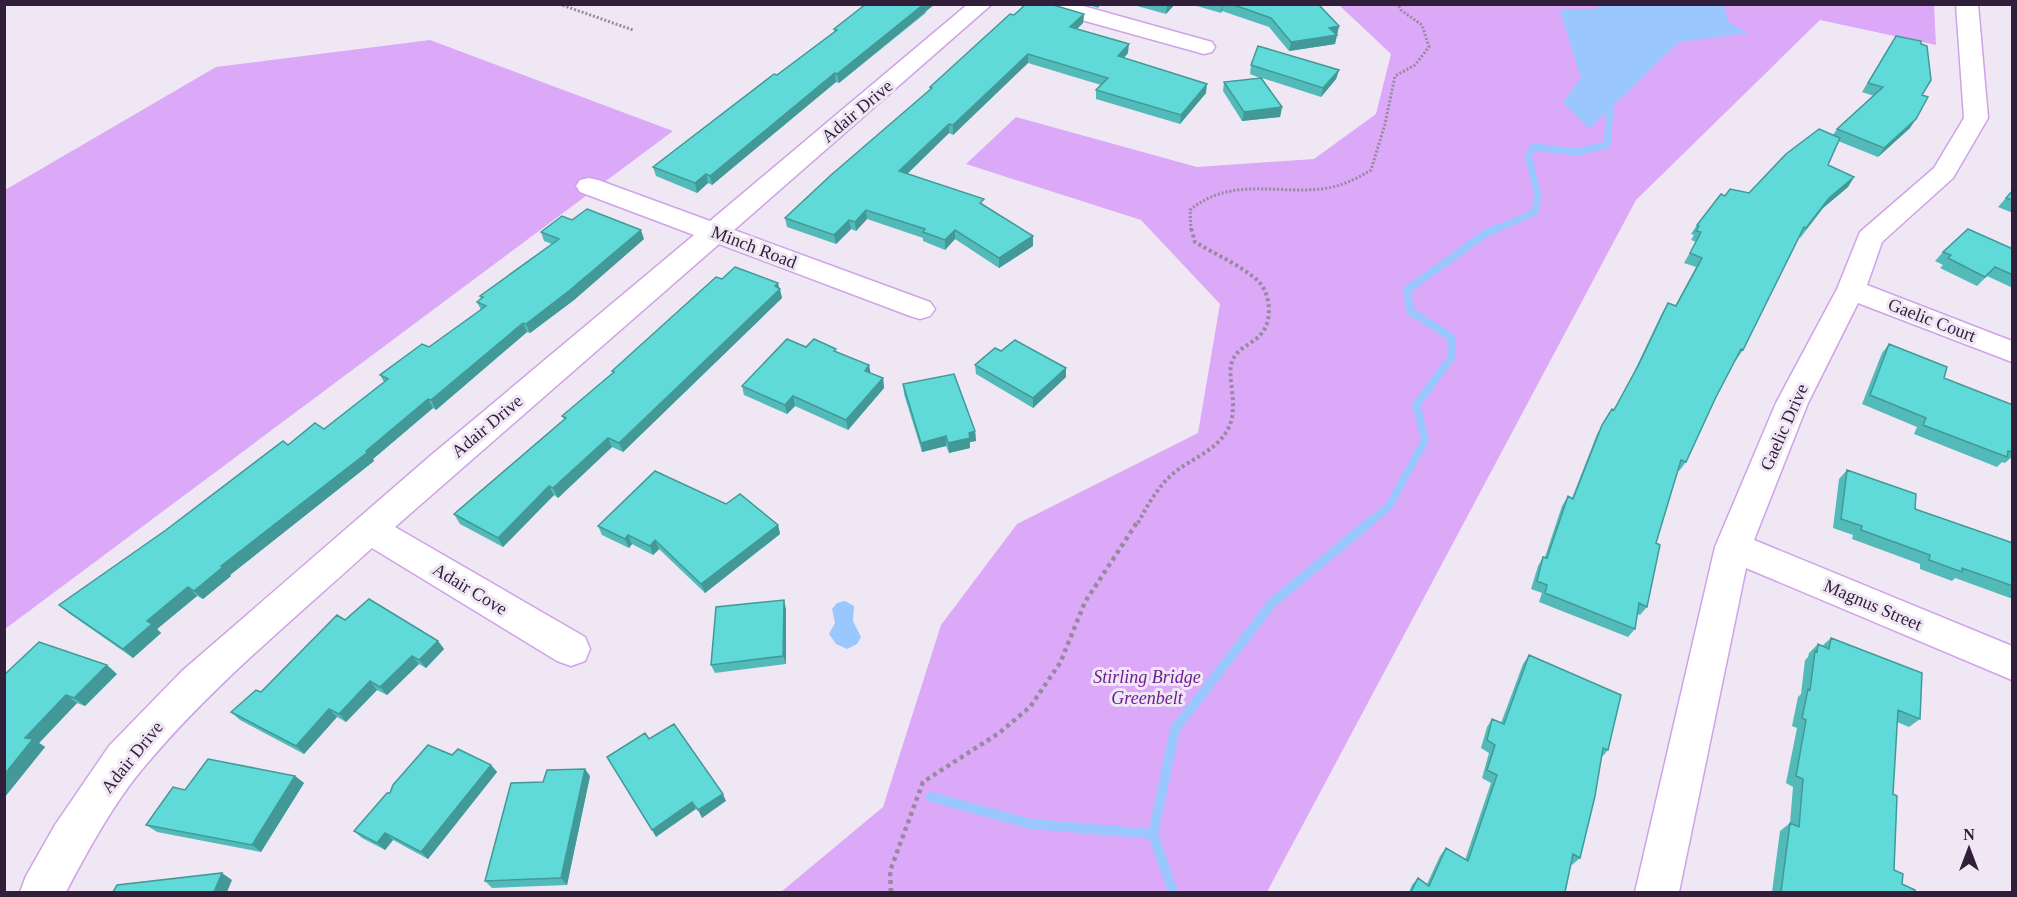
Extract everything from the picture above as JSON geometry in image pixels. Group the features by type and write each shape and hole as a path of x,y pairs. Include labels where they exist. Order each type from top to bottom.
{"street":[{"name":"Adair Drive","path":"42,892 70,840 124,760 196,683 369,529 982,4"},
{"path":"1050,4 1204,47"},
{"name":"Gaelic Drive","path":"1657,892 1733,547 1792,403 1851,289 1870,238 1944,173 1976,118 1967,4"},
{"name":"Minch Road","path":"589,186 920,309"},
{"name":"Gaelic Court","path":"1851,289 2013,352"},
{"name":"Adair Cove","path":"369,529 571,649"},
{"name":"Magnus Street","path":"1733,547 2013,663"}],"path":[{"path":"559,4 633,30"},
{"path":"891,892 890,871 923,782 999,733 1030,707 1060,663 1085,602 1132,533 1151,498 1175,472 1212,448 1228,429 1234,405 1231,363 1240,349 1261,334 1270,316 1267,300 1259,281 1195,242 1190,225 1190,210 1200,200 1224,191 1327,188 1348,182 1371,170 1384,122 1390,113 1395,76 1414,64 1429,47 1422,25 1401,10 1398,4"}],"green space":[{"name":"Stirling Bridge Greenbelt","path":"1339,5 1934,5 1936,45 1820,20 1636,200 1267,892 781,892 883,807 941,625 1017,524 1198,433 1220,304 1141,220 966,164 1016,117 1197,167 1314,159 1376,114 1391,54"},
{"path":"430,40 673,131 5,629 5,190 216,67"}],"water":[{"path":"1602,4 1724,5 1728,22 1748,33 1679,42 1589,129 1563,102 1581,78 1560,10 1595,9"},
{"path":"845,601 854,606 853,621 861,637 857,644 847,649 836,644 829,634 835,623 832,609 837,603"}],"building":[{"path":"866,4 924,4 837,74 835,73 710,176 706,174 695,183 653,167 774,74 777,75 837,30 834,29"},
{"path":"1026,4 1050,4 1084,14 1070,27 1129,44 1118,56 1207,84 1181,115 1096,90 1108,78 1028,54 953,125 949,124 899,171 984,199 980,203 1033,236 999,258 955,230 945,240 923,232 925,229 866,210 855,222 849,220 834,235 785,218 932,88 930,87 1010,14 1014,15"},
{"path":"1231,4 1316,4 1339,26 1329,28 1337,35 1291,42 1271,18"},
{"path":"1896,36 1921,41 1921,44 1927,46 1931,80 1922,95 1928,97 1916,119 1884,148 1837,129 1883,87 1868,83"},
{"path":"1258,46 1339,70 1323,88 1251,65"},
{"path":"1261,78 1282,107 1244,112 1224,82"},
{"path":"1819,129 1840,138 1828,165 1854,177 1829,198 1806,228 1804,227 1743,350 1741,349 1716,397 1686,462 1681,460 1656,543 1660,545 1647,607 1639,603 1635,629 1545,593 1547,585 1537,581 1543,557 1547,558 1568,496 1573,499 1602,425 1612,409 1614,410 1639,364 1668,303 1676,306 1702,258 1690,253 1701,232 1696,231 1699,226 1697,225 1721,194 1725,196 1730,189 1749,193 1786,154"},
{"path":"2013,190 2013,200 2006,198"},
{"path":"587,209 641,230 570,290 526,324 523,323 431,400 428,399 366,451 368,452 221,566 223,567 194,591 188,587 147,621 152,624 123,649 59,605 166,530 283,441 288,445 315,423 324,429 388,379 380,375 422,344 429,347 486,306 477,302 483,297 480,296 559,239 541,232 562,216 572,220"},
{"path":"1968,229 2013,249 2013,275 1995,267 1985,277 1948,258 1951,255 1943,252"},
{"path":"735,267 778,283 775,286 780,289 619,443 608,438 553,488 549,486 498,538 454,514 566,418 562,416 614,372 612,371 716,277 722,279"},
{"path":"787,339 806,347 814,339 836,349 834,351 869,365 865,371 883,378 846,420 793,396 785,405 742,386"},
{"path":"1015,340 1066,368 1033,398 975,365 995,348 1001,351"},
{"path":"1889,344 1947,367 1944,378 2013,405 2013,452 2008,451 2007,457 1923,425 1926,418 1870,395"},
{"path":"954,374 975,431 969,433 970,438 948,443 946,436 921,443 903,384"},
{"path":"1847,470 1916,494 1915,509 2013,543 2013,586 1962,568 1962,572 1929,560 1930,555 1861,530 1862,526 1841,519"},
{"path":"655,471 726,504 740,494 778,525 701,584 655,540 650,546 628,535 625,539 598,526"},
{"path":"369,599 438,641 419,660 412,656 380,687 370,681 339,714 329,709 296,746 231,712 256,690 261,692 337,615 345,620"},
{"path":"784,600 783,656 711,665 716,607"},
{"path":"1831,638 1922,673 1920,719 1898,710 1893,794 1897,796 1894,870 1903,874 1902,884 1915,892 1781,892 1790,823 1799,827 1803,779 1796,776 1806,720 1802,718 1808,689 1810,690 1815,651 1817,652 1818,644 1829,649"},
{"path":"39,642 107,665 74,698 66,695 25,738 33,739 4,775 4,675"},
{"path":"1529,655 1621,695 1608,750 1603,748 1595,796 1580,858 1573,854 1565,892 1411,892 1418,878 1429,886 1446,848 1468,861 1497,775 1487,770 1495,745 1487,740 1492,719 1504,724"},
{"path":"674,724 723,794 698,810 692,802 652,830 607,757 645,733 649,739"},
{"path":"428,745 452,755 458,749 491,765 421,852 385,833 377,843 354,831 387,793 390,793 393,785"},
{"path":"208,759 295,776 252,845 146,825 173,787 185,790"},
{"path":"585,769 561,878 485,881 511,783 543,782 547,770"},
{"path":"222,873 214,892 113,892 117,885"}],"waterway":[{"path":"1494,230 1535,212 1538,195 1528,155 1534,147 1577,152 1607,145 1611,99"},
{"path":"1369,523 1389,506 1425,440 1416,405 1451,358 1451,337 1410,311 1407,290 1486,233 1498,228"},
{"path":"1153,834 1175,729 1272,603 1371,521"},
{"path":"931,797 1031,824 1153,834"},
{"path":"1153,834 1173,892"}]}
